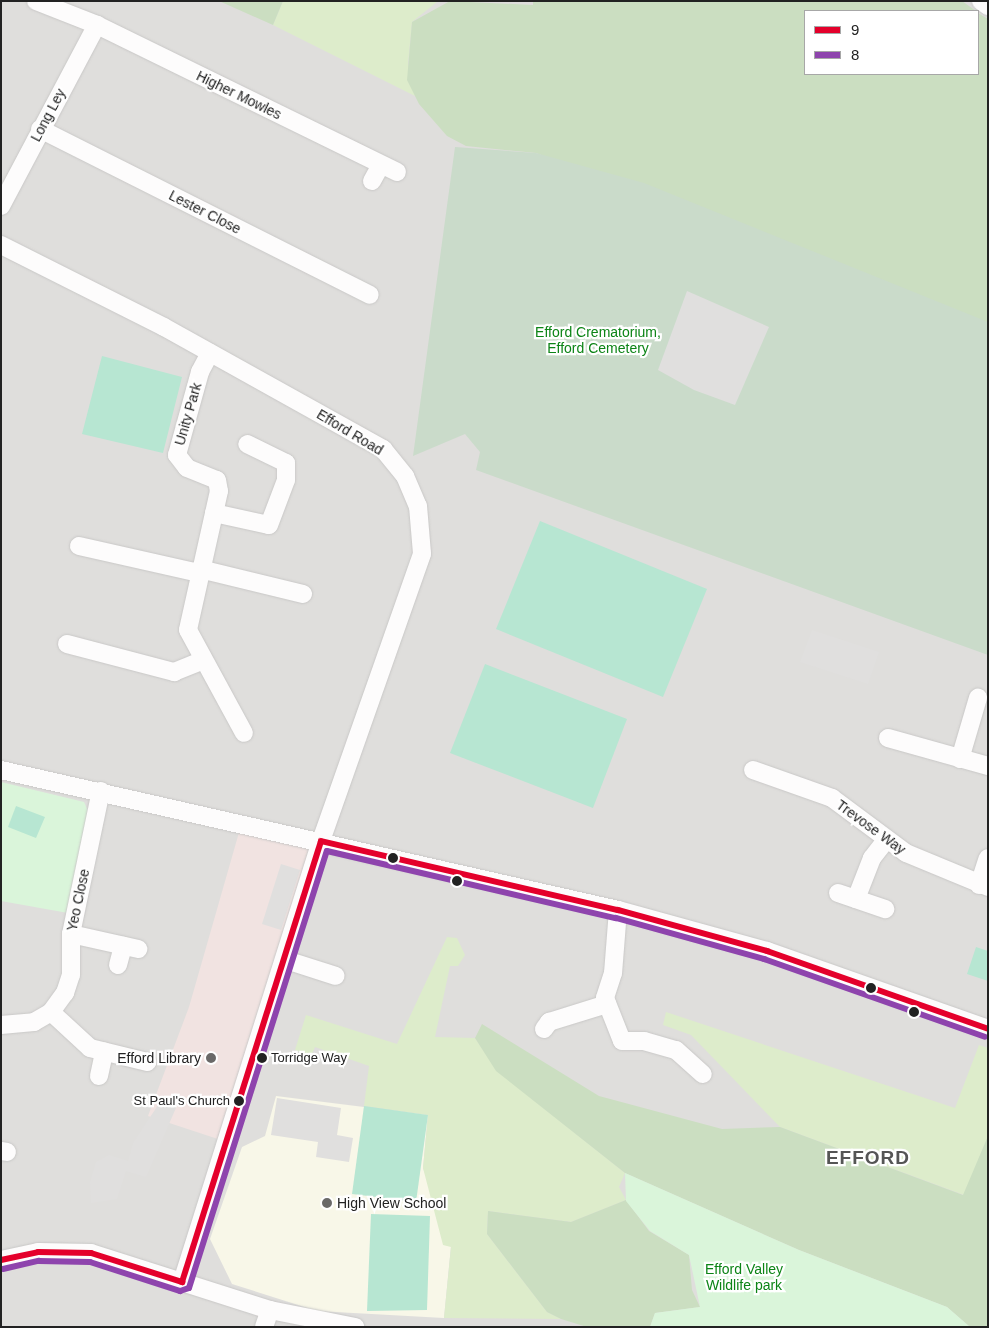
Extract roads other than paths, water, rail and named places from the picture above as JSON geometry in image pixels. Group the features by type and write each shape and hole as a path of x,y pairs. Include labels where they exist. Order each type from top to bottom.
{"street":[{"name":"Higher Mowles","path":"36,1 97,25 389,169 372,181"},
{"name":"Long Ley","path":"1,206 40,129 97,25"},
{"name":"Lester Close","path":"40,129 370,295"},
{"name":"Efford Road","path":"1,245 210,352 383,449 405,476 418,506 422,554 321,841"},
{"name":"Unity Park","path":"210,352 200,372 176,454 186,468 217,480 214,513 188,630 202,660 244,733"},
{"path":"214,513 269,524 286,480 286,463 247,444"},
{"path":"80,546 303,594"},
{"path":"67,644 174,672 202,660"},
{"path":"960,759 978,698"},
{"path":"888,738 988,766"},
{"path":"1,770 101,791 618,910 767,951 988,1028"},
{"name":"Trevose Way","path":"753,770 832,798 925,863 983,886"},
{"name":"Yeo Close","path":"51,1012 71,976 71,934 101,791"},
{"path":"856,899 872,858 887,838"},
{"path":"182,1282 286,960 321,841"},
{"path":"983,886 988,858"},
{"path":"838,893 885,909"},
{"path":"618,910 607,1004 622,1041 644,1042 676,1050 703,1074"},
{"path":"71,934 130,948 118,965"},
{"path":"286,960 336,976"},
{"path":"544,1029 549,1022 607,1004"},
{"path":"1,1025 34,1022 51,1012 90,1048 146,1062"},
{"path":"99,1076 104,1052"},
{"path":"1,1260 38,1252 91,1253 270,1310 355,1327"},
{"path":"264,1327 270,1310"}],"place":[{"name":"Efford Library","path":"211,1058"},
{"name":"Torridge Way","path":"262,1058"},
{"name":"St Paul's Church","path":"239,1101"},
{"name":"High View School","path":"327,1203"}],"district":[{"name":"EFFORD","path":"868,1158"}],"park label":[{"name":"Efford Crematorium, Efford Cemetery","path":"598,340"},
{"name":"Efford Valley Wildlife park","path":"744,1278"}]}
